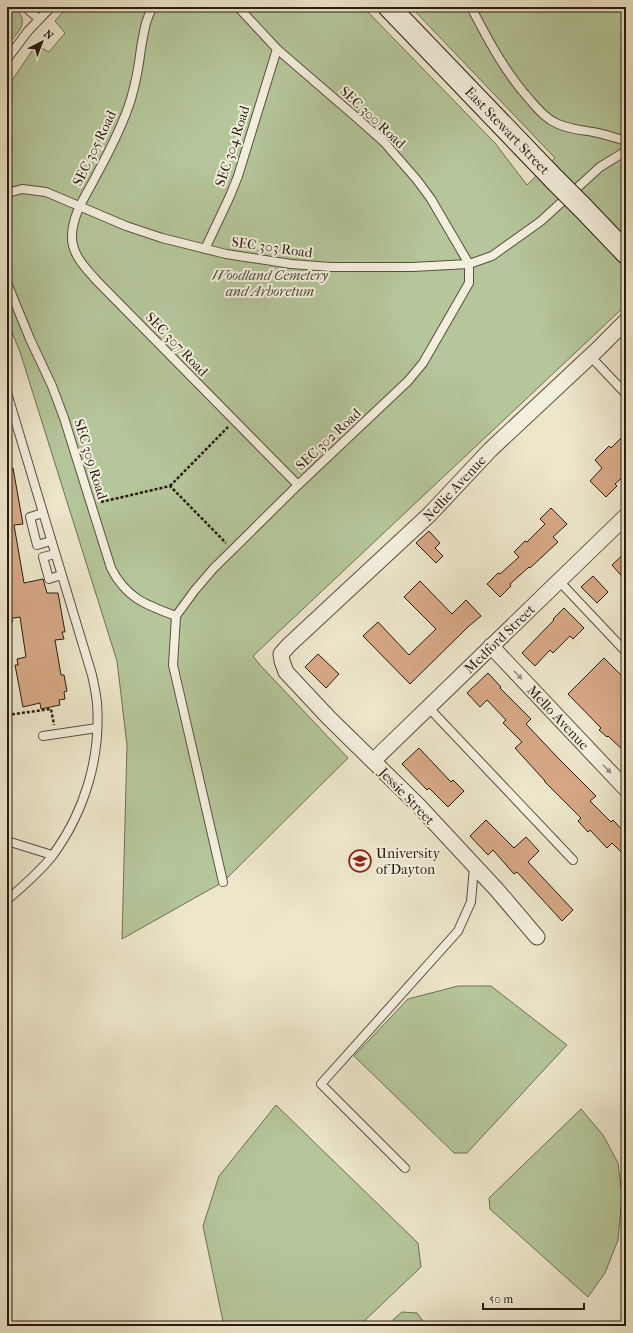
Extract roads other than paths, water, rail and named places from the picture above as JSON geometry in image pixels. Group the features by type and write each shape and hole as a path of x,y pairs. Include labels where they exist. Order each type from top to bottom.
{"main road":[{"name":"East Stewart Street","path":"389,7 626,253"}],"street":[{"name":"Nellie Avenue","path":"281,654 288,645 430,514 490,450 626,321"},
{"name":"Medford Street","path":"373,761 558,581 625,520"},
{"name":"Mello Avenue","path":"491,646 626,789"},
{"name":"Jessie Street","path":"281,654 286,672 418,806 537,936"}],"lane":[{"path":"25,7 39,19"},
{"path":"7,59 21,40 51,7"},
{"name":"SEC 305 Road","path":"79,206 115,141 131,100 148,15 153,7"},
{"name":"SEC 300 Road","path":"238,7 277,49 384,142 431,198 469,264"},
{"path":"470,7 507,71 524,93 546,117 554,123 566,127 604,134 626,142"},
{"name":"SEC 304 Road","path":"206,249 238,176 277,49"},
{"name":"SEC 303 Road","path":"79,206 147,234 185,245 232,255 291,264 331,267 412,267 469,264 492,256 541,221 600,166 626,151"},
{"path":"7,196 11,192 22,189 36,190 46,192 79,206"},
{"name":"SEC 307 Road","path":"79,206 73,226 72,237 74,250 81,262 234,421 298,485"},
{"name":"SEC 302 Road","path":"176,616 204,579 298,485 408,381 423,363 469,283 469,264"},
{"name":"SEC 309 Road","path":"7,283 27,332 52,386 64,418 111,568 117,580 126,591 136,599 176,616"},
{"path":"590,356 626,394"},
{"path":"7,393 92,675 97,702 97,728 94,764 80,808 63,840 52,855 38,872 7,900"},
{"path":"43,513 30,517 36,545 51,541"},
{"path":"55,554 43,557 49,578 61,575"},
{"path":"558,581 626,652"},
{"path":"176,616 173,665 223,882"},
{"path":"428,707 573,860"},
{"path":"43,736 97,728"},
{"path":"7,841 52,855"},
{"path":"405,1168 322,1084 458,931 471,902 474,866"}],"place":[{"name":"University of Dayton","path":"360,861"}],"park label":[{"name":"Woodland Cemetery and Arboretum","path":"270,284"}]}
